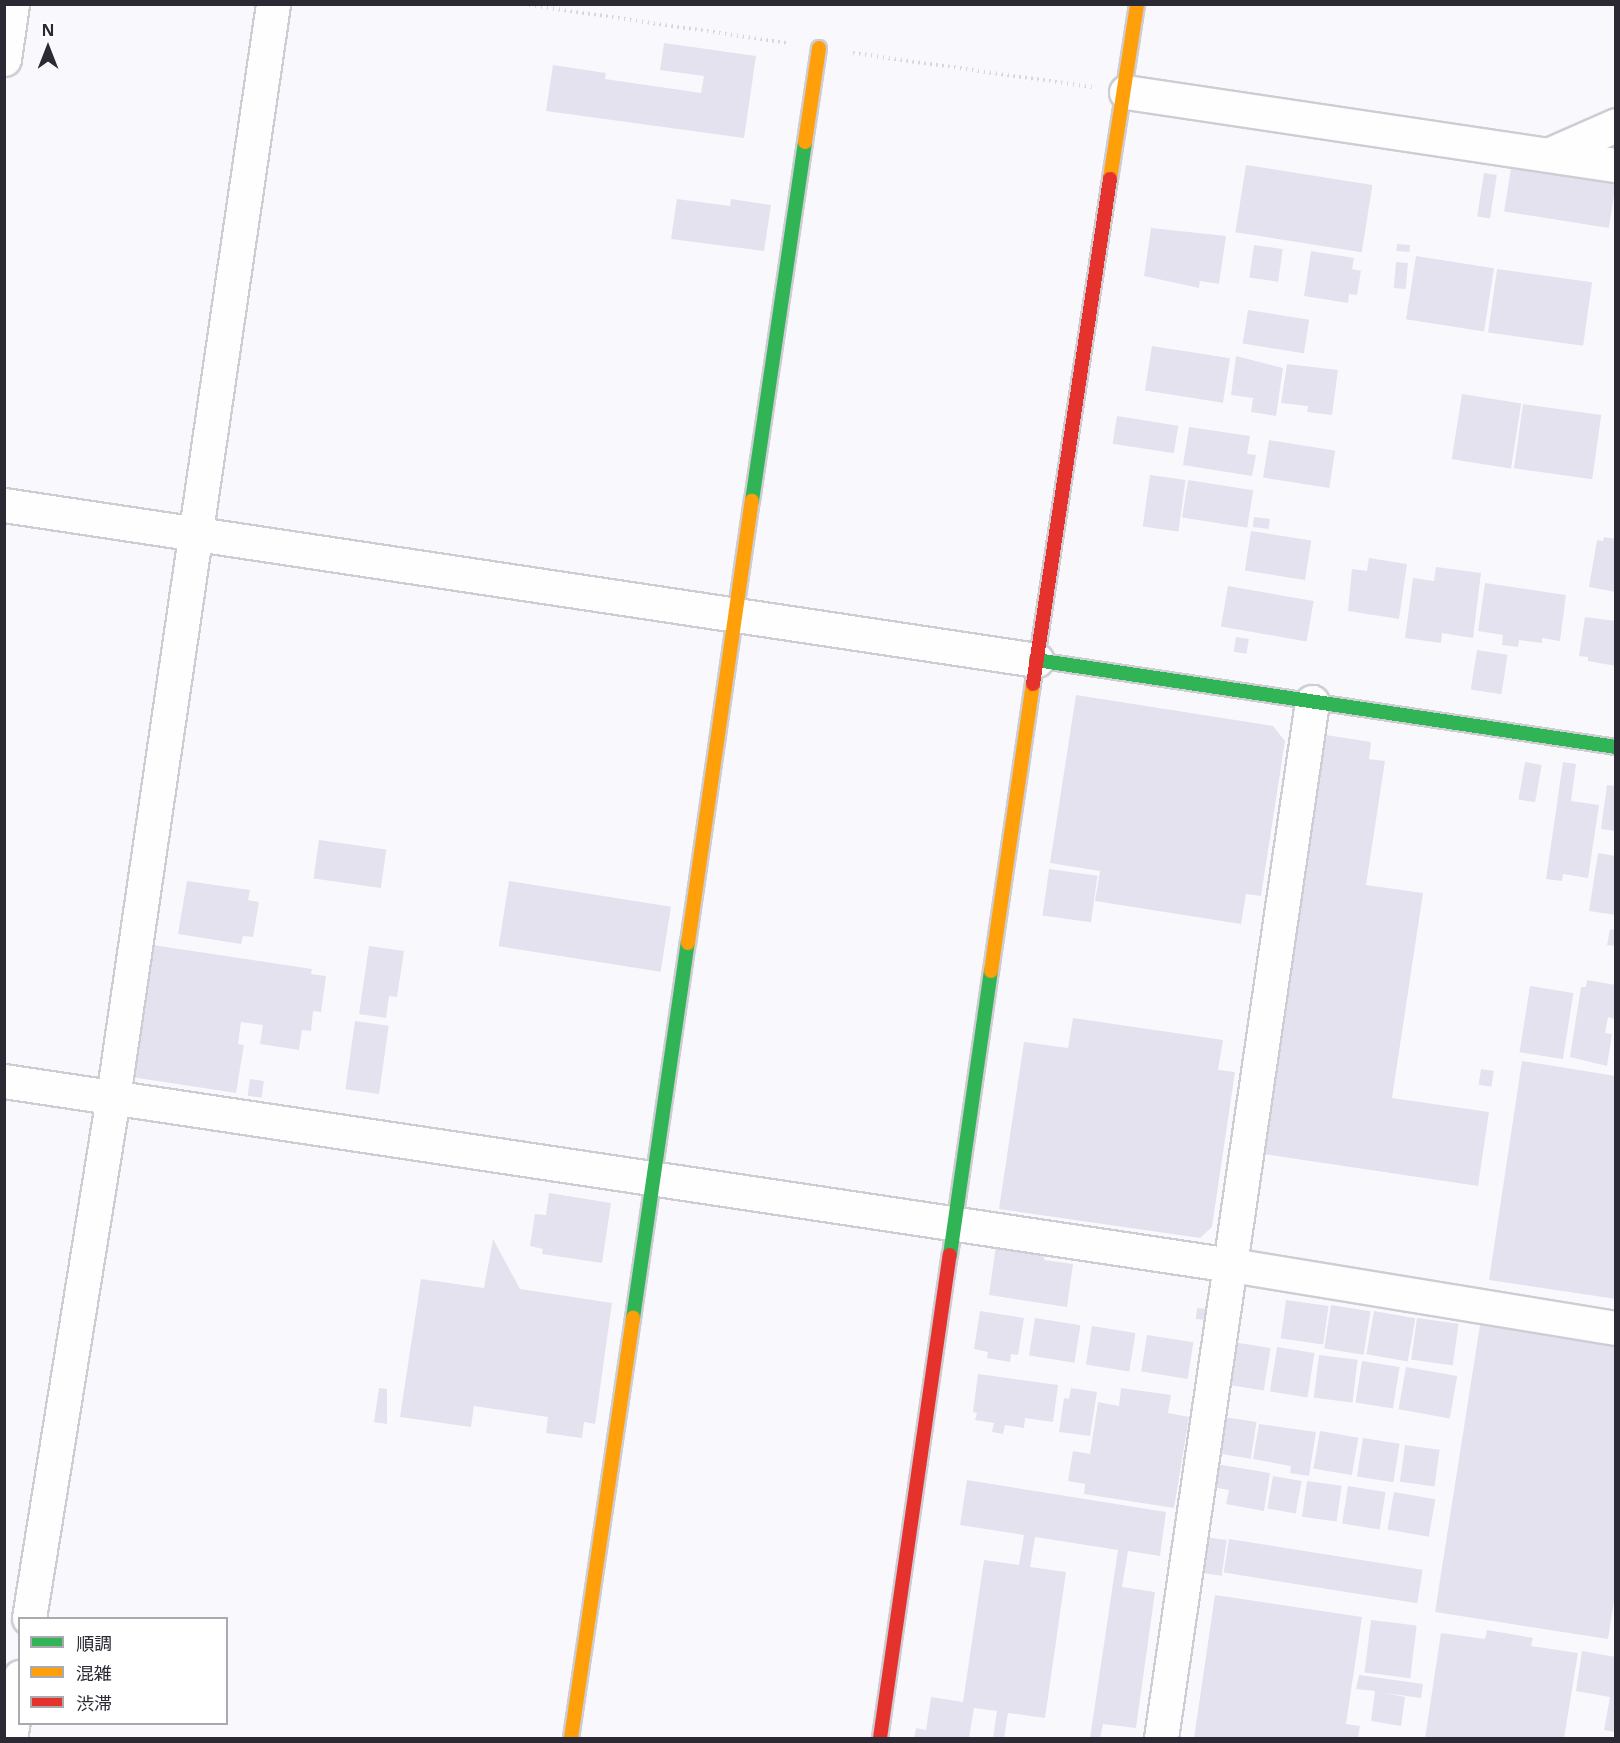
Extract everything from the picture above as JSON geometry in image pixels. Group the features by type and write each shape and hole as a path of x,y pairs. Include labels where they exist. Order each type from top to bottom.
{"street":[{"path":"4,59 12,4"},
{"path":"29,1617 112,1097 273,4"},
{"path":"880,1738 1036,660 1126,92 1137,4"},
{"path":"571,1738 819,48"},
{"path":"1126,92 1616,165"},
{"path":"1550,154 1616,125"},
{"path":"4,505 1616,747"},
{"path":"1161,1738 1312,702"},
{"path":"4,1081 1231,1265 1616,1328"},
{"path":"10,1738 18,1689"}],"building":[{"path":"664,43 756,56 744,138 546,111 553,65 606,73 605,79 701,93 704,76 660,70"},
{"path":"1246,165 1372,185 1362,252 1235,232"},
{"path":"1511,168 1616,185 1609,228 1504,211"},
{"path":"1484,173 1497,175 1490,218 1477,216"},
{"path":"677,199 730,206 731,199 771,205 764,251 671,239"},
{"path":"1151,228 1226,236 1219,284 1200,281 1199,288 1144,276"},
{"path":"1397,244 1410,245 1409,252 1397,251"},
{"path":"1254,245 1283,249 1278,282 1249,278"},
{"path":"1311,251 1354,258 1352,269 1361,271 1357,295 1349,294 1348,303 1304,296"},
{"path":"1416,256 1494,268 1484,332 1406,319"},
{"path":"1396,262 1408,263 1406,289 1394,288"},
{"path":"1497,269 1592,282 1583,346 1488,332"},
{"path":"1248,310 1309,320 1304,353 1243,344"},
{"path":"1152,346 1230,358 1223,403 1145,390"},
{"path":"1236,356 1283,368 1276,416 1251,412 1253,398 1231,395"},
{"path":"1287,364 1338,370 1332,415 1307,412 1308,406 1281,403"},
{"path":"1462,394 1521,403 1511,469 1452,459"},
{"path":"1523,404 1601,415 1592,479 1514,468"},
{"path":"1117,416 1178,426 1174,453 1113,444"},
{"path":"1189,427 1250,436 1247,454 1256,455 1252,476 1183,465"},
{"path":"1269,440 1335,450 1329,488 1263,478"},
{"path":"1150,475 1186,480 1178,532 1143,526"},
{"path":"1188,480 1253,490 1247,528 1182,518"},
{"path":"1254,517 1270,519 1269,529 1253,527"},
{"path":"1251,531 1311,541 1305,580 1245,571"},
{"path":"1604,537 1616,539 1616,592 1589,587 1597,540 1603,541"},
{"path":"1369,558 1407,564 1399,619 1348,611 1352,569 1367,571"},
{"path":"1436,567 1481,573 1473,638 1442,633 1441,643 1405,638 1413,578 1434,581"},
{"path":"1485,583 1566,595 1560,641 1542,638 1542,643 1519,640 1518,647 1502,645 1503,635 1478,631"},
{"path":"1228,586 1314,601 1307,641 1221,626"},
{"path":"1585,617 1616,621 1616,666 1588,661 1588,657 1579,656"},
{"path":"1236,637 1249,639 1246,654 1234,652"},
{"path":"1477,650 1508,655 1501,694 1471,690"},
{"path":"1076,695 1273,726 1285,741 1261,896 1246,894 1241,924 1095,901 1100,871 1050,863"},
{"path":"1326,735 1371,742 1369,759 1385,761 1366,885 1423,893 1392,1098 1489,1112 1478,1186 1264,1154"},
{"path":"1525,762 1542,765 1535,802 1518,799"},
{"path":"1563,762 1576,764 1571,801 1599,805 1588,878 1563,874 1562,881 1546,879"},
{"path":"1607,785 1616,786 1616,831 1601,829"},
{"path":"319,840 386,849 381,888 314,879"},
{"path":"1598,853 1616,856 1616,915 1589,911"},
{"path":"1049,869 1098,876 1091,922 1042,916"},
{"path":"187,881 250,890 248,900 259,902 253,937 243,936 241,944 178,934"},
{"path":"509,881 671,907 661,972 499,946"},
{"path":"1610,929 1616,930 1616,946 1607,945"},
{"path":"146,944 312,969 311,974 326,976 321,1012 313,1011 311,1031 302,1030 299,1050 260,1044 263,1025 241,1022 238,1044 244,1045 236,1093 125,1076"},
{"path":"369,946 404,951 397,997 389,996 386,1018 359,1014"},
{"path":"1587,980 1616,985 1614,1019 1608,1017 1605,1033 1612,1034 1607,1066 1570,1057 1581,987 1586,987"},
{"path":"1530,986 1573,993 1563,1059 1520,1052"},
{"path":"1073,1018 1223,1040 1218,1070 1235,1072 1212,1227 1200,1238 999,1209 1024,1042 1068,1048"},
{"path":"355,1021 389,1026 379,1094 345,1089"},
{"path":"1522,1061 1616,1076 1616,1299 1489,1280"},
{"path":"1481,1069 1494,1071 1491,1087 1478,1085"},
{"path":"250,1079 264,1081 261,1098 248,1096"},
{"path":"549,1193 611,1203 602,1263 542,1254 543,1249 530,1246 535,1214 546,1215"},
{"path":"493,1239 520,1289 612,1303 595,1424 584,1422 582,1438 546,1433 548,1417 474,1406 471,1427 400,1417 421,1279 484,1288"},
{"path":"996,1245 1045,1252 1044,1260 1073,1264 1067,1307 989,1295"},
{"path":"1286,1300 1329,1306 1323,1345 1281,1339"},
{"path":"1331,1305 1371,1311 1364,1355 1324,1348"},
{"path":"1197,1308 1207,1309 1206,1320 1196,1319"},
{"path":"980,1311 1024,1318 1018,1355 1011,1354 1010,1362 987,1358 988,1352 974,1349"},
{"path":"1374,1311 1415,1318 1408,1362 1366,1354"},
{"path":"1035,1318 1080,1325 1074,1363 1029,1356"},
{"path":"1417,1318 1459,1324 1453,1365 1411,1360"},
{"path":"1480,1325 1616,1346 1616,1588 1608,1639 1435,1612"},
{"path":"1092,1326 1135,1333 1129,1371 1086,1365"},
{"path":"1147,1335 1193,1342 1188,1379 1141,1372"},
{"path":"1233,1342 1271,1348 1264,1390 1226,1384"},
{"path":"1277,1347 1315,1353 1307,1397 1270,1391"},
{"path":"1319,1355 1358,1360 1352,1402 1314,1398"},
{"path":"1362,1361 1400,1367 1393,1408 1355,1402"},
{"path":"1406,1367 1457,1376 1450,1418 1399,1409"},
{"path":"978,1374 1058,1385 1053,1422 1025,1418 1024,1428 1005,1425 1003,1434 992,1432 994,1423 975,1420 977,1413 973,1412"},
{"path":"379,1388 387,1389 387,1424 374,1422"},
{"path":"1071,1388 1097,1392 1090,1436 1059,1432 1064,1398 1069,1399"},
{"path":"1121,1388 1171,1395 1168,1413 1189,1417 1174,1508 1084,1494 1085,1484 1068,1481 1073,1451 1090,1454 1098,1402 1119,1406"},
{"path":"1218,1416 1257,1422 1251,1459 1212,1453"},
{"path":"1259,1424 1316,1432 1309,1476 1290,1473 1291,1466 1253,1459"},
{"path":"1320,1431 1358,1438 1352,1475 1313,1468"},
{"path":"1363,1438 1400,1444 1393,1482 1357,1477"},
{"path":"1405,1445 1440,1450 1435,1487 1400,1482"},
{"path":"1210,1463 1270,1473 1264,1511 1226,1504 1229,1490 1206,1486"},
{"path":"1273,1476 1302,1481 1296,1514 1267,1508"},
{"path":"967,1480 1166,1512 1160,1556 1128,1551 1122,1587 1155,1592 1136,1728 1103,1724 1100,1738 1090,1738 1118,1550 1035,1537 1030,1567 1066,1572 1045,1718 1008,1713 1004,1738 993,1738 997,1711 974,1708 969,1738 914,1738 916,1728 926,1730 931,1697 963,1702 984,1560 1019,1565 1024,1535 960,1525"},
{"path":"1307,1481 1342,1486 1337,1522 1302,1517"},
{"path":"1348,1486 1386,1492 1380,1529 1342,1524"},
{"path":"1394,1492 1435,1499 1429,1537 1387,1529"},
{"path":"1198,1536 1227,1540 1222,1576 1193,1572"},
{"path":"1229,1539 1423,1570 1417,1603 1224,1573"},
{"path":"1215,1595 1362,1617 1346,1724 1360,1726 1358,1738 1194,1738"},
{"path":"1371,1620 1417,1626 1410,1678 1365,1673"},
{"path":"1487,1630 1533,1638 1531,1646 1578,1653 1564,1738 1425,1738 1441,1633 1485,1639"},
{"path":"1582,1651 1616,1657 1616,1732 1604,1730 1610,1697 1576,1691"},
{"path":"1359,1675 1423,1684 1421,1698 1385,1693 1405,1697 1401,1726 1371,1721 1375,1691 1356,1689"}],"traffic: fast":[{"path":"752,501 805,142"},
{"path":"1036,660 1616,747"},
{"path":"633,1318 688,943"},
{"path":"950,1255 991,971"}],"traffic: slow":[{"path":"1110,179 1137,4"},
{"path":"805,142 819,48"},
{"path":"688,943 752,501"},
{"path":"991,971 1033,684"},
{"path":"571,1738 633,1318"}],"traffic: jam":[{"path":"1033,684 1110,179"},
{"path":"880,1738 950,1255"}]}
